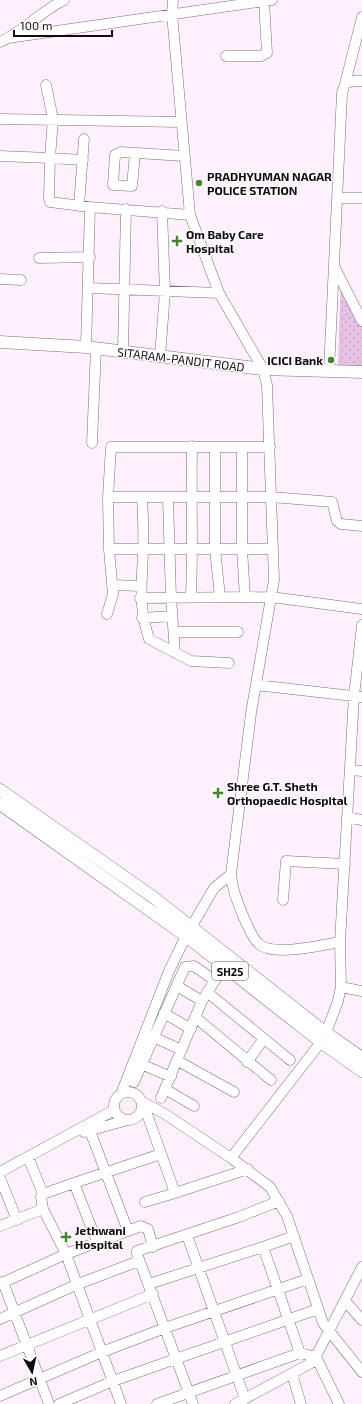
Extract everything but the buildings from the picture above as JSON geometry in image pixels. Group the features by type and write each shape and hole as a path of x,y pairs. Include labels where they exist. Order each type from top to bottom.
{"main road":[{"name":"SITARAM-PANDIT ROAD","path":"1,342 91,347 263,369 362,372"},
{"name":"SH25","path":"0,790 22,812 188,931 362,1070"},
{"name":"SH25","path":"0,804 22,812"},
{"name":"SH25","path":"188,931 224,966 323,1038 362,1058"}],"street":[{"path":"4,40 48,4 64,0"},
{"path":"173,0 172,14 190,214 220,292 263,369 267,385 274,580 256,685 231,874 235,897 251,933 258,944 264,948 276,951 340,942"},
{"path":"4,40 241,2 268,1 267,53 261,56 226,56"},
{"path":"329,371 342,93 346,84 362,17"},
{"path":"346,84 352,81 362,81"},
{"path":"46,85 53,119 50,158 50,202 90,207 190,214"},
{"path":"0,119 181,122"},
{"path":"79,206 84,139"},
{"path":"135,153 184,156"},
{"path":"0,156 83,160"},
{"path":"338,198 362,198"},
{"path":"90,207 89,288 92,443"},
{"path":"122,351 125,289 126,209"},
{"path":"160,356 165,292 162,211"},
{"path":"39,258 90,258"},
{"path":"334,266 362,321"},
{"path":"0,279 21,280"},
{"path":"89,288 165,292 220,292"},
{"path":"107,614 113,594 109,549 108,497 111,447 192,446 270,448"},
{"path":"191,598 193,549 191,498 192,446"},
{"path":"215,447 215,549 220,597"},
{"path":"242,447 242,549 245,597"},
{"path":"108,497 272,497 332,502 337,521 342,524 362,526"},
{"path":"142,498 143,549 140,598 142,618 149,639 191,661 229,663"},
{"path":"168,498 171,598 175,653"},
{"path":"109,549 273,549"},
{"path":"112,585 141,586"},
{"path":"140,598 271,597 362,609"},
{"path":"142,618 172,616"},
{"path":"231,1158 323,1038 338,1001 341,987 340,942 350,770 358,697 362,625"},
{"path":"174,632 238,632"},
{"path":"256,685 358,697"},
{"path":"350,770 362,771"},
{"path":"0,783 25,802 22,812 16,818 0,808"},
{"path":"347,818 362,820"},
{"path":"283,900 286,861 345,864"},
{"path":"128,1120 118,1116 114,1110 115,1101 121,1094 170,971 188,931 214,888 231,874"},
{"path":"134,1082 153,1037 186,967 194,966 214,980"},
{"path":"194,1106 163,1094 205,996 224,966"},
{"path":"177,986 205,996 290,1060"},
{"path":"341,987 362,991"},
{"path":"164,1013 191,1029"},
{"path":"195,1017 219,1035 247,1062 270,1080"},
{"path":"153,1037 182,1050"},
{"path":"247,1062 263,1040"},
{"path":"178,1061 234,1092"},
{"path":"141,1064 171,1077"},
{"path":"121,1094 128,1092 134,1093 141,1101 165,1114 248,1169 270,1187 279,1201 294,1236 324,1323 362,1372"},
{"path":"141,1101 144,1114 161,1154 175,1193"},
{"path":"0,1172 114,1110"},
{"path":"68,1136 134,1119 144,1114 165,1114"},
{"path":"90,1131 128,1231"},
{"path":"43,1194 161,1154"},
{"path":"28,1157 43,1194 41,1197 43,1209 66,1254 121,1404"},
{"path":"145,1202 248,1169"},
{"path":"0,1178 17,1220"},
{"path":"74,1183 97,1242"},
{"path":"193,1404 153,1294 139,1261 138,1251 187,1235 279,1201"},
{"path":"0,1226 43,1209"},
{"path":"49,1404 15,1312 2,1283 66,1254 141,1226 145,1226 148,1229 153,1247"},
{"path":"187,1235 236,1374 252,1400"},
{"path":"149,1284 294,1236"},
{"path":"262,1247 300,1353"},
{"path":"0,1319 78,1284 139,1261"},
{"path":"235,1404 252,1400 307,1366 316,1357 346,1302 362,1267"},
{"path":"0,1396 102,1352 165,1328 308,1279"},
{"path":"0,1356 153,1294"},
{"path":"346,1302 362,1318"},
{"path":"59,1404 113,1381 225,1343 318,1309"},
{"path":"157,1404 236,1374 300,1353 316,1357 339,1404"},
{"path":"292,1374 301,1404"}],"shaded area":[{"path":"341,271 362,310 362,371 338,370"}],"place":[{"name":"PRADHYUMAN NAGAR POLICE STATION","path":"199,183"},
{"name":"Om Baby Care Hospital","path":"177,241"},
{"name":"ICICI Bank","path":"331,360"},
{"name":"Shree G.T. Sheth Orthopaedic Hospital","path":"218,793"},
{"name":"Jethwani Hospital","path":"66,1237"}]}
